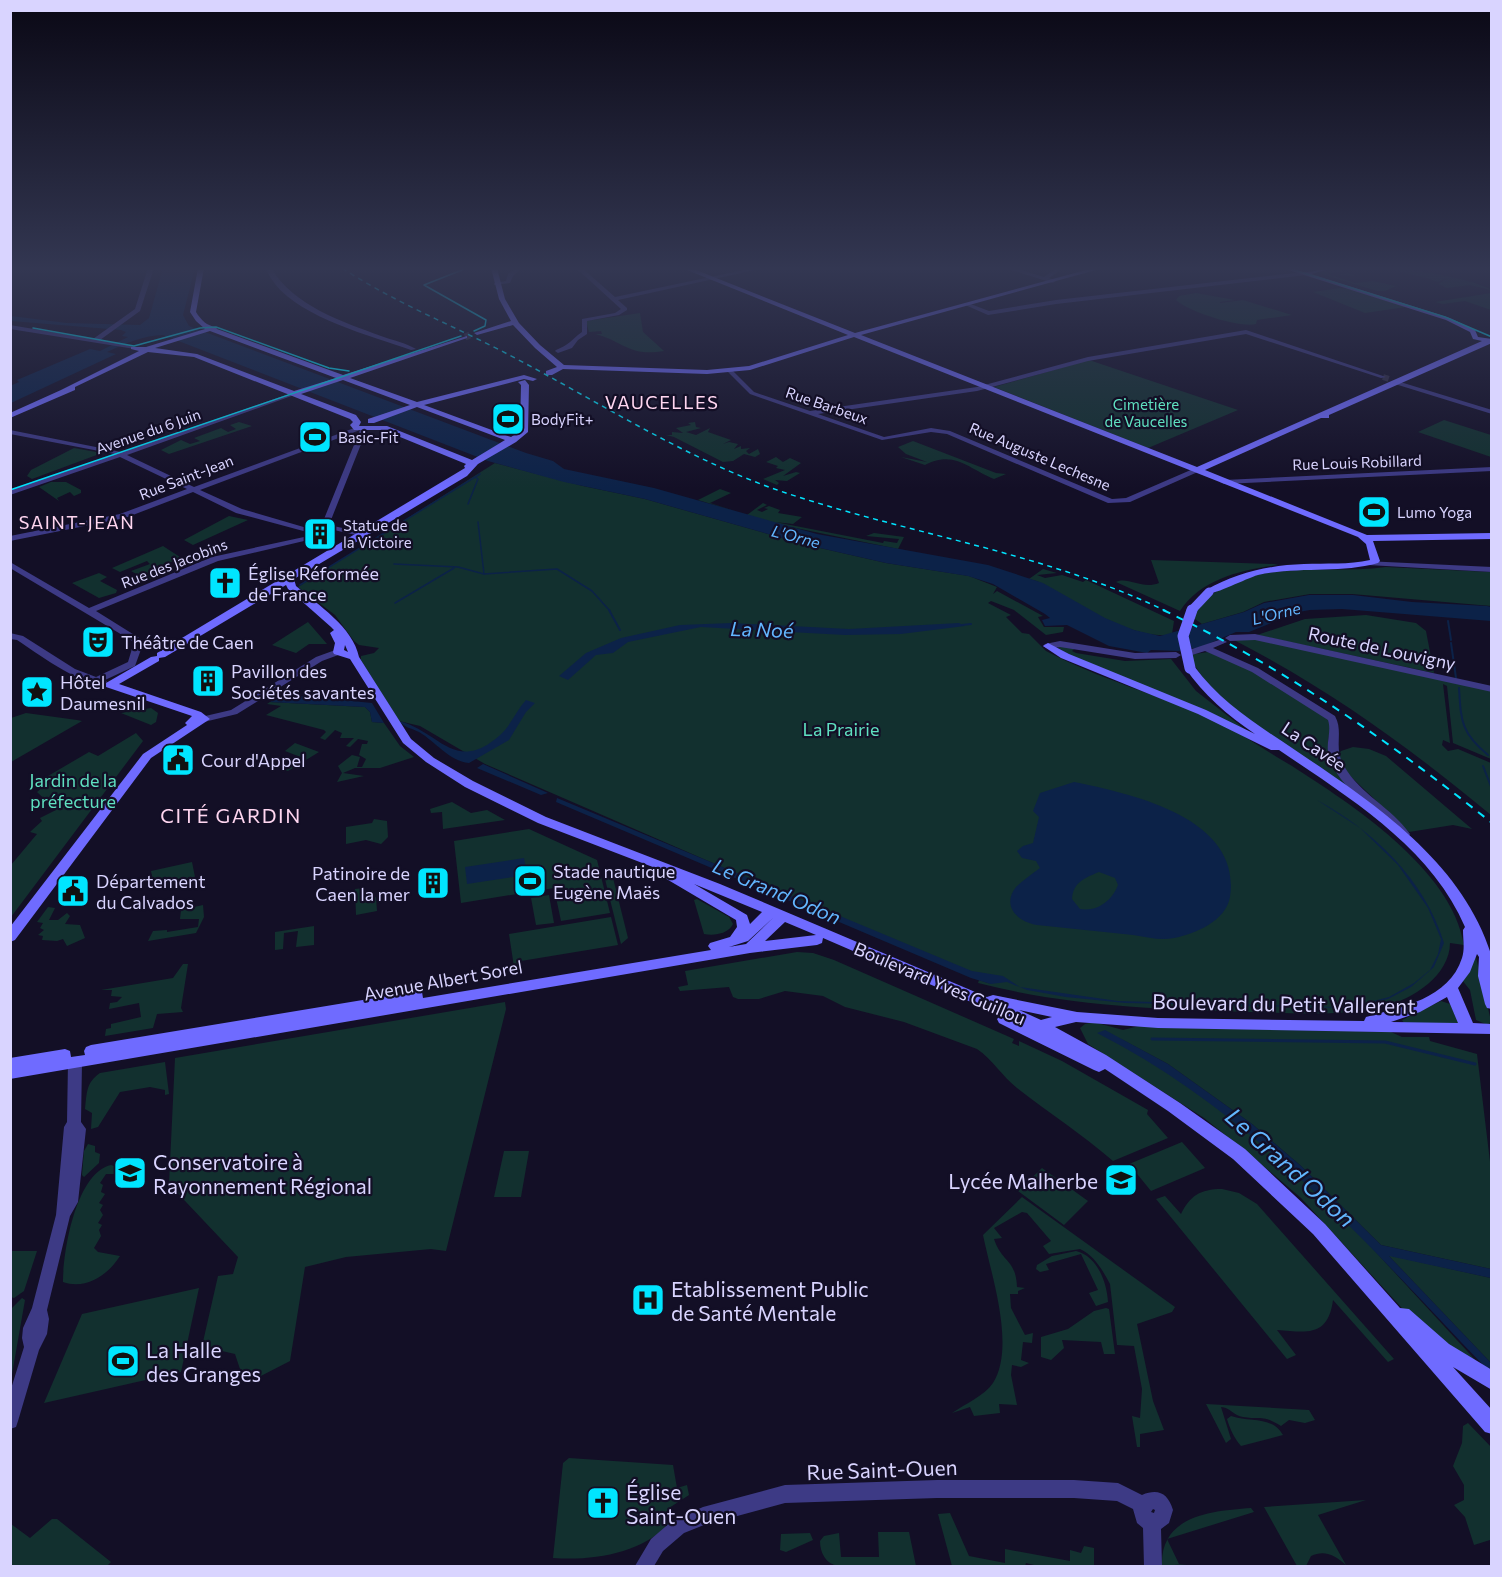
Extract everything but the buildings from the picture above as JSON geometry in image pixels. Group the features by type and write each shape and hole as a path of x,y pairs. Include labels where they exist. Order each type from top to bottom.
{"main road":[{"path":"10,416 148,350 172,342"},
{"path":"245,342 332,377 342,377 419,350"},
{"path":"294,394 343,372 450,342"},
{"path":"539,342 552,352 555,372"},
{"path":"366,424 417,405 526,381 555,372 615,369 729,370 778,361 834,342"},
{"path":"870,342 1362,538 1491,537"},
{"path":"1467,351 1472,342"},
{"path":"1196,471 1323,415 1392,380 1467,351 1482,342"},
{"path":"133,348 199,356 366,424 384,428 473,463"},
{"path":"342,377 513,440"},
{"path":"278,586 280,580 465,473 473,463 524,432 526,381"},
{"path":"1362,538 1372,562 1378,557 1376,543 1388,538"},
{"path":"110,685 290,580 337,548"},
{"name":"La Cavée","path":"1350,794 1217,700 1190,668 1182,648 1183,628 1190,610 1209,592 1234,579 1267,571 1301,567 1348,567 1372,562"},
{"path":"290,580 291,587 313,607"},
{"path":"278,586 313,607"},
{"name":"Boulevard Yves Guillou","path":"313,607 335,625 346,651 402,735 424,756 494,798 604,845 678,872 818,940 1018,1025 1133,1083"},
{"path":"1047,646 1065,656 1220,720 1280,750 1340,790 1350,794 1413,847 1442,880 1470,921 1488,972 1491,1004"},
{"path":"10,937 143,760 146,750 154,743 197,721 197,714 110,685"},
{"name":"Boulevard Yves Guillou","path":"604,845 773,917 1039,1025 1101,1059 1239,1154 1319,1229 1491,1425"},
{"path":"662,871 742,918 743,930 731,942"},
{"path":"750,948 773,917"},
{"name":"Avenue Albert Sorel","path":"554,977 731,942 743,938 773,917"},
{"path":"1347,1026 1405,1013 1450,987 1458,980 1469,958 1470,921"},
{"name":"Avenue Albert Sorel","path":"75,1058 554,977 818,940"},
{"path":"1450,987 1468,1028"},
{"name":"Boulevard du Petit Vallerent","path":"957,991 1077,1017 1158,1023 1491,1029"},
{"name":"Boulevard du Petit Vallerent","path":"1018,1025 1039,1025 1077,1017"},
{"path":"10,1064 75,1058"},
{"path":"10,1073 75,1058"},
{"name":"Boulevard Yves Guillou","path":"1362,1277 1442,1350 1491,1381"}],"street":[{"path":"98,342 133,348"},
{"path":"395,342 419,350"},
{"path":"552,352 570,347 574,342"},
{"path":"809,413 985,388 1096,357 1188,342"},
{"path":"1275,342 1491,412"},
{"name":"Rue Barbeux","path":"729,370 751,392 890,439 941,430"},
{"name":"Avenue du 6 Juin","path":"10,493 294,394"},
{"path":"359,535 325,526 366,424"},
{"name":"Rue Saint-Jean","path":"10,538 122,516 366,424"},
{"name":"Rue Auguste Lechesne","path":"941,430 1111,501 1127,500 1196,471"},
{"path":"10,432 121,454 239,512 308,533 337,548"},
{"name":"Rue Louis Robillard","path":"1224,482 1491,469"},
{"name":"Rue des Jacobins","path":"89,611 215,559 308,533 325,526"},
{"path":"1372,562 1491,570"},
{"path":"10,564 139,644 132,664 96,680"},
{"path":"10,636 21,639 27,645 72,671 110,685"},
{"name":"Route de Louvigny","path":"1189,653 1208,649 1226,640 1255,637 1491,689"},
{"path":"10,642 27,645"},
{"path":"1047,646 1060,644 1135,656 1176,655"},
{"path":"1208,649 1255,670 1332,718 1335,725 1331,748 1338,766 1399,827 1413,847"},
{"path":"197,721 234,712 320,659 346,651"},
{"path":"10,1420 32,1347 37,1340 42,1319 39,1310 63,1215 71,1202 79,1129 74,1123 75,1058"},
{"name":"Rue Saint-Ouen","path":"644,1566 657,1545 678,1527 703,1516 785,1494 938,1489 1085,1489 1118,1492 1143,1504 1143,1514 1152,1521 1153,1566"}],"green space":[{"path":"615,342 654,342 664,351 642,352"},
{"name":"Cimetière de Vaucelles","path":"1089,360 1238,410 1148,448 994,387"},
{"path":"1444,420 1491,435 1491,457 1418,432"},
{"path":"239,422 252,426 169,454 161,450 181,440 190,444 200,441 194,438 221,428 228,432 236,429 230,425"},
{"path":"695,422 696,427 701,428 686,432 696,435 710,428 708,432 731,440 723,444 729,442 738,444 734,449 741,446 741,449 750,448 746,451 749,454 758,449 760,454 755,457 744,454 733,461 723,462 666,435 672,435 672,432 683,433 676,428"},
{"path":"913,441 996,473 1006,474 994,479 953,460 945,459 925,465 901,457 927,462 906,454 898,447"},
{"path":"74,448 102,453 32,479 27,476 31,470"},
{"path":"776,457 783,462 790,458 801,463 783,476 800,473 787,481 775,480 779,483 777,485 763,479 785,470 766,462"},
{"name":"La Prairie","path":"495,463 583,486 645,499 807,545 886,563 969,576 997,587 993,594 997,591 1043,616 1038,617 1044,627 1064,627 1063,632 1046,635 1014,610 991,601 988,603 1011,615 1006,617 1022,633 1029,634 1046,651 1087,670 1224,725 1292,766 1369,819 1420,865 1440,890 1456,917 1464,945 1450,943 1444,965 1437,975 1407,998 1385,1006 1352,1012 1300,1013 1146,1008 1011,991 978,983 979,980 991,984 485,764 420,726 399,721 361,660 361,656 374,653 379,648 359,645 335,615 298,587"},
{"path":"51,482 66,482 81,490 81,493 74,496 70,492 57,498 59,501 39,487"},
{"path":"720,489 731,493 710,503 737,512 698,500"},
{"path":"763,503 767,505 757,510 762,512 769,506 780,510 778,513 802,517 793,524 775,522 883,543 884,541 897,543 899,539 866,536 874,533 904,537 898,549 781,525 747,515"},
{"path":"229,516 248,520 193,545 184,540"},
{"path":"163,546 183,559 167,563 174,567 150,579 145,579 131,571 150,564 147,561 120,572 112,568"},
{"path":"1151,560 1278,565 1236,573 1210,584 1189,600 1180,611 1116,582 1125,581 1147,585 1159,583"},
{"path":"1386,567 1491,572 1491,606 1352,594 1310,594 1264,602 1243,612 1202,624 1192,617 1210,596 1229,584 1250,577 1295,570"},
{"path":"1043,569 1057,573 1037,575 1045,578 1062,575 1083,582 1086,580 1174,621 1172,634 1144,633 1112,622 1039,582 1029,579"},
{"path":"99,573 107,577 100,581 117,590 116,593 99,598 72,583"},
{"path":"1366,615 1416,623 1426,631 1434,673 1257,635 1305,619"},
{"path":"308,622 327,644 309,644 296,653 272,645"},
{"path":"1251,638 1491,690 1491,759 1453,743 1447,686 1443,684 1450,743 1443,740 1442,745 1448,751 1458,749 1491,763 1491,815 1429,765 1367,720 1304,679 1234,640"},
{"path":"1059,645 1074,649 1072,651 1076,653 1125,661 1171,659 1196,691 1246,730 1075,658 1058,648"},
{"path":"1208,652 1248,668 1330,718 1332,729 1328,743 1329,751 1348,787 1259,730 1218,695 1202,676 1189,655"},
{"path":"270,702 365,707 370,712 372,722 384,723 400,746 414,757 380,768 355,768 343,773 364,776 337,782 342,773 338,766 352,755 360,757 357,767 362,767 366,759 359,755 362,744 367,744 368,741 358,739 350,747 346,746 354,738 340,738 342,733 335,730 325,740 320,738 326,732 324,730 266,715 281,706 267,704"},
{"path":"151,708 158,713 156,722 151,725 121,713"},
{"path":"26,713 82,721 11,762 11,718"},
{"name":"Jardin de la préfecture","path":"136,733 143,741 11,917 11,865 37,834 30,832 42,821 40,818 56,810 37,792 48,783 48,776 89,752 98,756"},
{"path":"295,743 319,752 288,771 284,770 299,758 303,758 285,751"},
{"path":"1353,747 1369,749 1386,756 1472,829 1453,825 1409,832 1346,772 1338,756 1341,751"},
{"path":"452,802 471,813 487,810 505,820 443,829 442,812 431,813 430,809"},
{"path":"374,819 387,821 388,837 381,844 366,840 346,844 346,827 372,823"},
{"name":"Stade nautique Eugène Maës","path":"529,829 597,860 610,913 561,921 554,888 461,903 454,841"},
{"path":"192,862 195,877 154,885 151,871"},
{"path":"612,874 628,938 621,944 604,875"},
{"path":"364,888 365,899 376,897 377,911 356,915 355,889"},
{"path":"549,895 554,923 536,925 531,898"},
{"path":"697,899 729,917 733,924 731,927 720,934 704,934 694,900"},
{"path":"203,905 204,917 196,933 148,941 153,931 167,930 167,932 198,927 199,919 180,919 181,910"},
{"path":"48,907 55,908 49,920 58,920 67,913 70,916 65,924 80,925 85,938 67,946 63,939 42,940 43,936 38,935 44,930 40,928 43,923 37,922"},
{"path":"611,917 618,945 521,961 514,967 509,934"},
{"path":"314,926 314,945 296,947 298,931 284,933 283,949 275,950 275,932"},
{"path":"797,952 813,953 834,960 1014,1039 1012,1043 1019,1046 1019,1041 1062,1061 1148,1110 1147,1114 1168,1138 1113,1161 1017,1088 977,1049 904,1022 845,1007 823,996 785,991 759,999 738,999 733,997 729,987 680,991 678,987 688,985 685,971"},
{"path":"1475,953 1491,1021 1488,1025 1476,1020 1470,990 1462,980"},
{"path":"183,964 188,964 181,1008 183,1012 157,1014 153,1028 105,1036 106,1029 111,1028 111,1024 141,1017 139,1003 109,1009 110,1003 117,1002 122,997 111,996 112,990 101,990 173,978"},
{"path":"1441,1001 1450,1004 1459,1024 1404,1023 1402,1020"},
{"path":"505,1002 506,1009 446,1251 431,1249 346,1257 305,1267 290,1361 245,1384 235,1354 222,1351 200,1355 218,1276 233,1274 238,1257 169,1184 175,1058"},
{"path":"1094,1022 1123,1030 1143,1025 1391,1032 1402,1037 1429,1037 1430,1041 1477,1054 1491,1170 1491,1269 1381,1245 1301,1166 1252,1124 1168,1064 1121,1039 1219,1109 1287,1164 1349,1223 1491,1377 1411,1318 1301,1198 1254,1158 1204,1118 1088,1044 1080,1028"},
{"path":"165,1062 169,1094 165,1095 165,1090 150,1087 120,1092 98,1127 91,1129 92,1113 85,1109 88,1088 95,1077 100,1073"},
{"path":"1182,1142 1205,1168 1151,1191 1129,1164"},
{"path":"88,1144 95,1146 95,1152 100,1154 99,1163 84,1177 82,1175 84,1151"},
{"path":"504,1151 529,1151 521,1197 494,1197"},
{"path":"111,1165 123,1169 119,1174 106,1174 100,1183 103,1185 101,1192 105,1194 99,1203 103,1205 100,1210 103,1215 98,1223 102,1225 99,1230 101,1236 94,1248 98,1252 120,1256 103,1275 96,1279 80,1284 63,1282 69,1233 80,1197 99,1171"},
{"path":"1042,1168 1088,1201 1064,1225 1018,1191"},
{"path":"1222,1189 1239,1193 1257,1204 1394,1359 1388,1362 1333,1300 1326,1321 1321,1327 1297,1332 1277,1330 1296,1355 1287,1359 1156,1199 1165,1196 1181,1214 1192,1198 1208,1190"},
{"path":"1022,1197 1175,1307 1172,1312 1137,1324 1153,1401 1164,1430 1140,1434 1140,1447 1137,1447 1132,1416 1140,1418 1142,1389 1134,1346 1117,1345 1110,1284 1094,1260 1080,1249 1049,1254 1043,1246 1051,1241 1027,1213 1022,1212 994,1228 1002,1238 994,1239 997,1247 1014,1271 1017,1287 1025,1288 1018,1291 1018,1294 1010,1294 1011,1308 1025,1335 1033,1333 1032,1343 1023,1342 1021,1360 1029,1363 1021,1367 1012,1365 1011,1375 1017,1405 999,1404 1000,1413 974,1416 970,1407 952,1413 989,1388 1000,1368 1002,1330 1000,1310 983,1235"},
{"path":"11,1251 37,1251 24,1291 14,1298 11,1297"},
{"path":"1076,1251 1090,1258 1100,1271 1106,1286 1108,1302 1096,1306 1089,1293 1098,1290 1081,1254 1046,1264 1049,1270 1040,1272 1036,1269 1037,1265 1052,1256"},
{"path":"1388,1255 1491,1278 1491,1363"},
{"path":"199,1288 181,1372 44,1403 82,1314"},
{"path":"22,1298 25,1300 11,1380 11,1309"},
{"path":"1109,1309 1115,1354 1104,1354 1101,1342 1062,1340 1064,1348 1051,1360 1041,1357 1041,1337 1068,1329 1094,1311"},
{"path":"1206,1404 1309,1410 1315,1420 1305,1423 1289,1420 1281,1426 1265,1419 1240,1416 1221,1407 1231,1439 1226,1443"},
{"path":"1231,1416 1266,1422 1283,1435 1241,1446 1228,1423 1227,1419"},
{"path":"1468,1423 1492,1448 1491,1543 1490,1540 1474,1545 1465,1517 1454,1505 1464,1500 1464,1485 1453,1466 1462,1443 1463,1426"},
{"path":"569,1458 673,1465 677,1488 687,1485 689,1495 669,1508 672,1521 647,1541 633,1548 585,1558 553,1558 563,1463"},
{"path":"1366,1500 1318,1515 1346,1565 1334,1556 1321,1553 1311,1556 1306,1566 1297,1566 1264,1507"},
{"path":"1251,1508 1254,1512 1168,1539 1179,1526 1205,1514"},
{"path":"950,1513 969,1556 1005,1563 1005,1549 1070,1561 1070,1550 1081,1553 1084,1546 1094,1548 1094,1566 1038,1566 1026,1563 1025,1566 952,1566 938,1514"},
{"path":"52,1519 57,1519 111,1562 107,1566 11,1566 11,1524 30,1538"},
{"path":"878,1532 909,1532 916,1566 855,1568 834,1565 824,1557 821,1550 820,1541 824,1536 839,1533 841,1557 879,1557"},
{"path":"810,1533 813,1540 786,1552 780,1550 781,1534"},
{"path":"1168,1540 1179,1564 1187,1564 1162,1566 1164,1549"}],"water":[{"path":"119,342 131,342 107,352 116,354 11,403 10,386 19,382 17,380 90,349 100,351"},
{"name":"L'Orne","path":"180,342 230,342 526,453 553,461 564,469 654,488 817,534 988,565 1043,583 1105,618 1134,630 1160,636 1244,612 1264,603 1309,595 1353,595 1412,602 1487,606 1491,607 1491,621 1342,609 1310,610 1287,614 1249,632 1236,632 1201,647 1178,651 1151,650 1147,653 1109,646 1067,625 1045,626 1042,620 1050,618 1045,614 993,584 968,576 886,563 807,545 645,499 564,482 488,461"},
{"path":"732,623 849,629 959,623 965,626 901,634 845,635 701,627 628,642 613,653 596,655 568,680 559,676 586,653 621,638 680,625"},
{"path":"291,695 372,703 384,723 372,722 370,712 365,707 270,702 278,696"},
{"path":"526,700 535,703 526,712 509,740 469,763 455,759 425,736 399,721 412,725 453,749 474,750 487,745 501,734"},
{"path":"483,764 548,793 541,795 477,768"},
{"path":"1074,782 1125,794 1179,814 1201,829 1219,847 1229,870 1230,897 1223,913 1200,930 1169,939 1037,925 1018,917 1011,907 1012,894 1016,887 1040,868 1036,861 1022,858 1017,851 1033,843 1039,817 1033,811 1040,793","holes":["1099,872 1115,878 1118,885 1115,891 1098,907 1080,909 1072,899 1077,885 1089,876"]},
{"name":"Le Grand Odon","path":"557,798 972,971 1003,976 1020,987 1118,1001 1335,1007 1358,1005 1389,997 1414,983 1430,970 1438,954 1441,939 1428,908 1398,865 1360,828 1395,860 1410,878 1424,898 1444,943 1434,967 1411,987 1388,999 1345,1008 1125,1003 1066,997 1027,990 1007,982 991,984 971,978 556,802"},
{"path":"1317,800 1338,812 1360,828"},
{"path":"524,858 527,875 467,884 465,867"},
{"name":"Le Grand Odon","path":"1105,1030 1168,1064 1252,1124 1301,1166 1381,1245 1491,1269 1491,1278 1389,1256 1491,1363 1491,1369 1484,1366 1350,1227 1257,1141 1207,1101 1154,1065 1097,1033"}],"waterway":[{"path":"475,477 480,474"},
{"path":"300,585 475,477"},
{"path":"468,504 478,479 475,477"},
{"path":"478,522 484,574"},
{"path":"394,564 458,567 484,574"},
{"path":"395,603 454,568"},
{"path":"484,574 557,569 592,591 610,611"},
{"path":"609,610 620,630"},
{"path":"1448,621 1451,640"},
{"name":"La Noé","path":"962,625 971,624"},
{"path":"1451,643 1456,678"},
{"path":"1459,688 1462,718 1467,733 1488,755"},
{"path":"1483,766 1492,789"},
{"path":"1152,1039 1385,1042 1475,1064"}],"tunnel":[{"path":"1383,377 1389,379"}],"tram line":[{"path":"109,342 134,346 150,342"},
{"path":"256,342 329,368 349,371"},
{"path":"10,490 445,342"}],"railway":[{"path":"482,342 682,449 750,480 834,508 1026,559 1120,591 1166,611"},
{"path":"1163,610 1251,656 1334,707 1414,763 1492,823"}],"place":[{"name":"BodyFit+","path":"508,419"},
{"name":"Basic-Fit","path":"315,437"},
{"name":"Lumo Yoga","path":"1374,512"},
{"name":"Statue de la Victoire","path":"320,534"},
{"name":"Église Réformée de France","path":"225,583"},
{"name":"Théâtre de Caen","path":"98,642"},
{"name":"Pavillon des Sociétés savantes","path":"208,681"},
{"name":"Hôtel Daumesnil","path":"37,692"},
{"name":"Cour d'Appel","path":"178,760"},
{"name":"Stade nautique Eugène Maës","path":"530,881"},
{"name":"Patinoire de Caen la mer","path":"433,883"},
{"name":"Département du Calvados","path":"73,891"},
{"name":"Conservatoire à Rayonnement Régional","path":"130,1173"},
{"name":"Lycée Malherbe","path":"1121,1180"},
{"name":"Etablissement Public de Santé Mentale","path":"648,1300"},
{"name":"La Halle des Granges","path":"123,1361"},
{"name":"Église Saint-Ouen","path":"603,1503"}],"district":[{"name":"VAUCELLES","path":"662,402"},
{"name":"SAINT-JEAN","path":"77,522"},
{"name":"CITÉ GARDIN","path":"231,815"}]}
